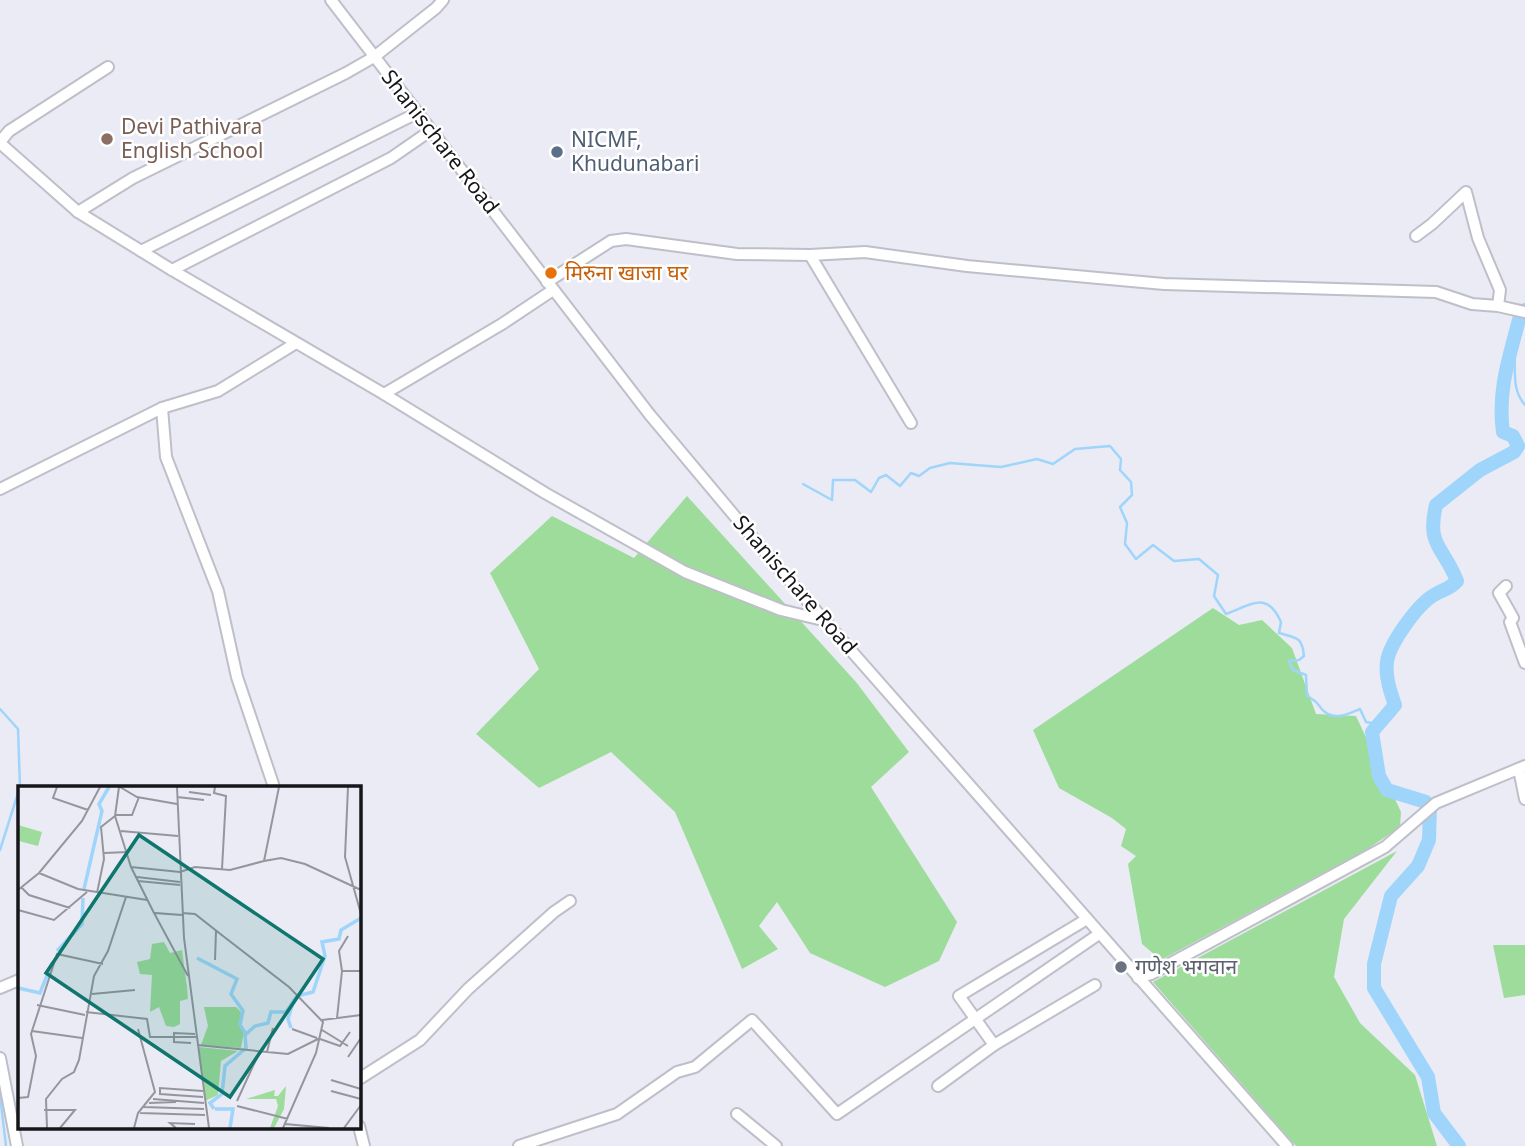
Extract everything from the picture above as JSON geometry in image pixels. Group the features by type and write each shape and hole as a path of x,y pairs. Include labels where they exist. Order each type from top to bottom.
{"street":[{"name":"Shanischare Road","path":"331,0 650,415 774,563 1287,1146"},
{"path":"78,212 133,178 374,57 443,0"},
{"path":"108,67 9,131 1,144 78,212 545,493 685,572 762,604 827,621"},
{"path":"141,251 418,113"},
{"path":"172,270 391,158 430,131"},
{"path":"1416,236 1432,225 1466,192 1478,238 1500,290 1498,306"},
{"path":"384,394 502,324 611,241 626,239 737,254 865,253 967,266 1164,284 1436,292 1472,304 1525,312"},
{"path":"810,255 911,423"},
{"path":"0,489 162,408 218,391 296,342"},
{"path":"162,408 166,457 218,592 237,677 274,786"},
{"path":"1506,586 1499,593 1513,618 1510,622 1525,663"},
{"path":"1138,978 1151,974 1385,847 1436,803 1522,767 1525,799"},
{"path":"360,1078 420,1040 468,989 554,912 570,901"},
{"path":"994,1045 960,996 1087,919"},
{"path":"519,1146 617,1114 677,1072 695,1067 752,1020 837,1114 1099,934"},
{"path":"0,988 18,980"},
{"path":"938,1086 994,1045 1095,985"},
{"path":"0,1058 16,1146"},
{"path":"737,1114 776,1146"},
{"path":"360,1128 364,1146"}],"green space":[{"path":"687,496 856,682 909,752 871,787 957,922 939,961 885,987 810,953 777,902 759,926 778,949 742,969 675,812 611,752 539,788 476,734 539,669 490,573 552,516 634,558"},
{"path":"1213,608 1239,625 1262,620 1292,648 1316,714 1356,716 1401,812 1400,827 1366,850 1161,960 1142,944 1128,864 1136,856 1121,846 1126,829 1059,788 1033,730"},
{"path":"1397,851 1344,919 1334,977 1360,1023 1415,1075 1437,1146 1296,1146 1153,982"},
{"path":"1493,945 1525,945 1525,995 1504,998"}],"waterway":[{"path":"1459,1146 1434,1113 1428,1077 1374,988 1374,964 1391,896 1418,866 1429,840 1430,807 1426,802 1387,790 1379,776 1372,732 1395,705 1388,684 1387,667 1393,645 1413,615 1427,600 1457,581 1435,538 1433,519 1436,505 1480,470 1514,452 1518,446 1513,436 1503,432 1502,402 1509,359 1520,316 1525,310"},
{"path":"1513,343 1515,383 1525,405"},
{"path":"803,484 832,500 833,480 855,480 871,492 879,478 886,475 900,486 911,473 919,476 930,468 950,463 1001,467 1037,459 1053,464 1075,449 1110,446 1121,459 1120,470 1131,482 1132,495 1120,507 1127,523 1125,544 1136,559 1153,545 1174,561 1199,559 1218,575 1214,596 1226,614 1252,604 1265,603 1270,606 1281,622 1279,633 1294,637 1302,645 1304,656 1299,660 1289,661 1293,670 1306,675 1307,696 1329,715 1343,715 1360,709 1366,722 1377,724"},
{"path":"0,709 18,729 20,786"},
{"path":"0,850 18,793"},
{"path":"0,1096 6,1146"}],"place":[{"name":"Devi Pathivara English School","path":"107,139"},
{"name":"NICMF, Khudunabari","path":"557,152"},
{"name":"मिरुना खाजा घर","path":"551,273"},
{"name":"गणेश भगवान","path":"1121,967"}]}
